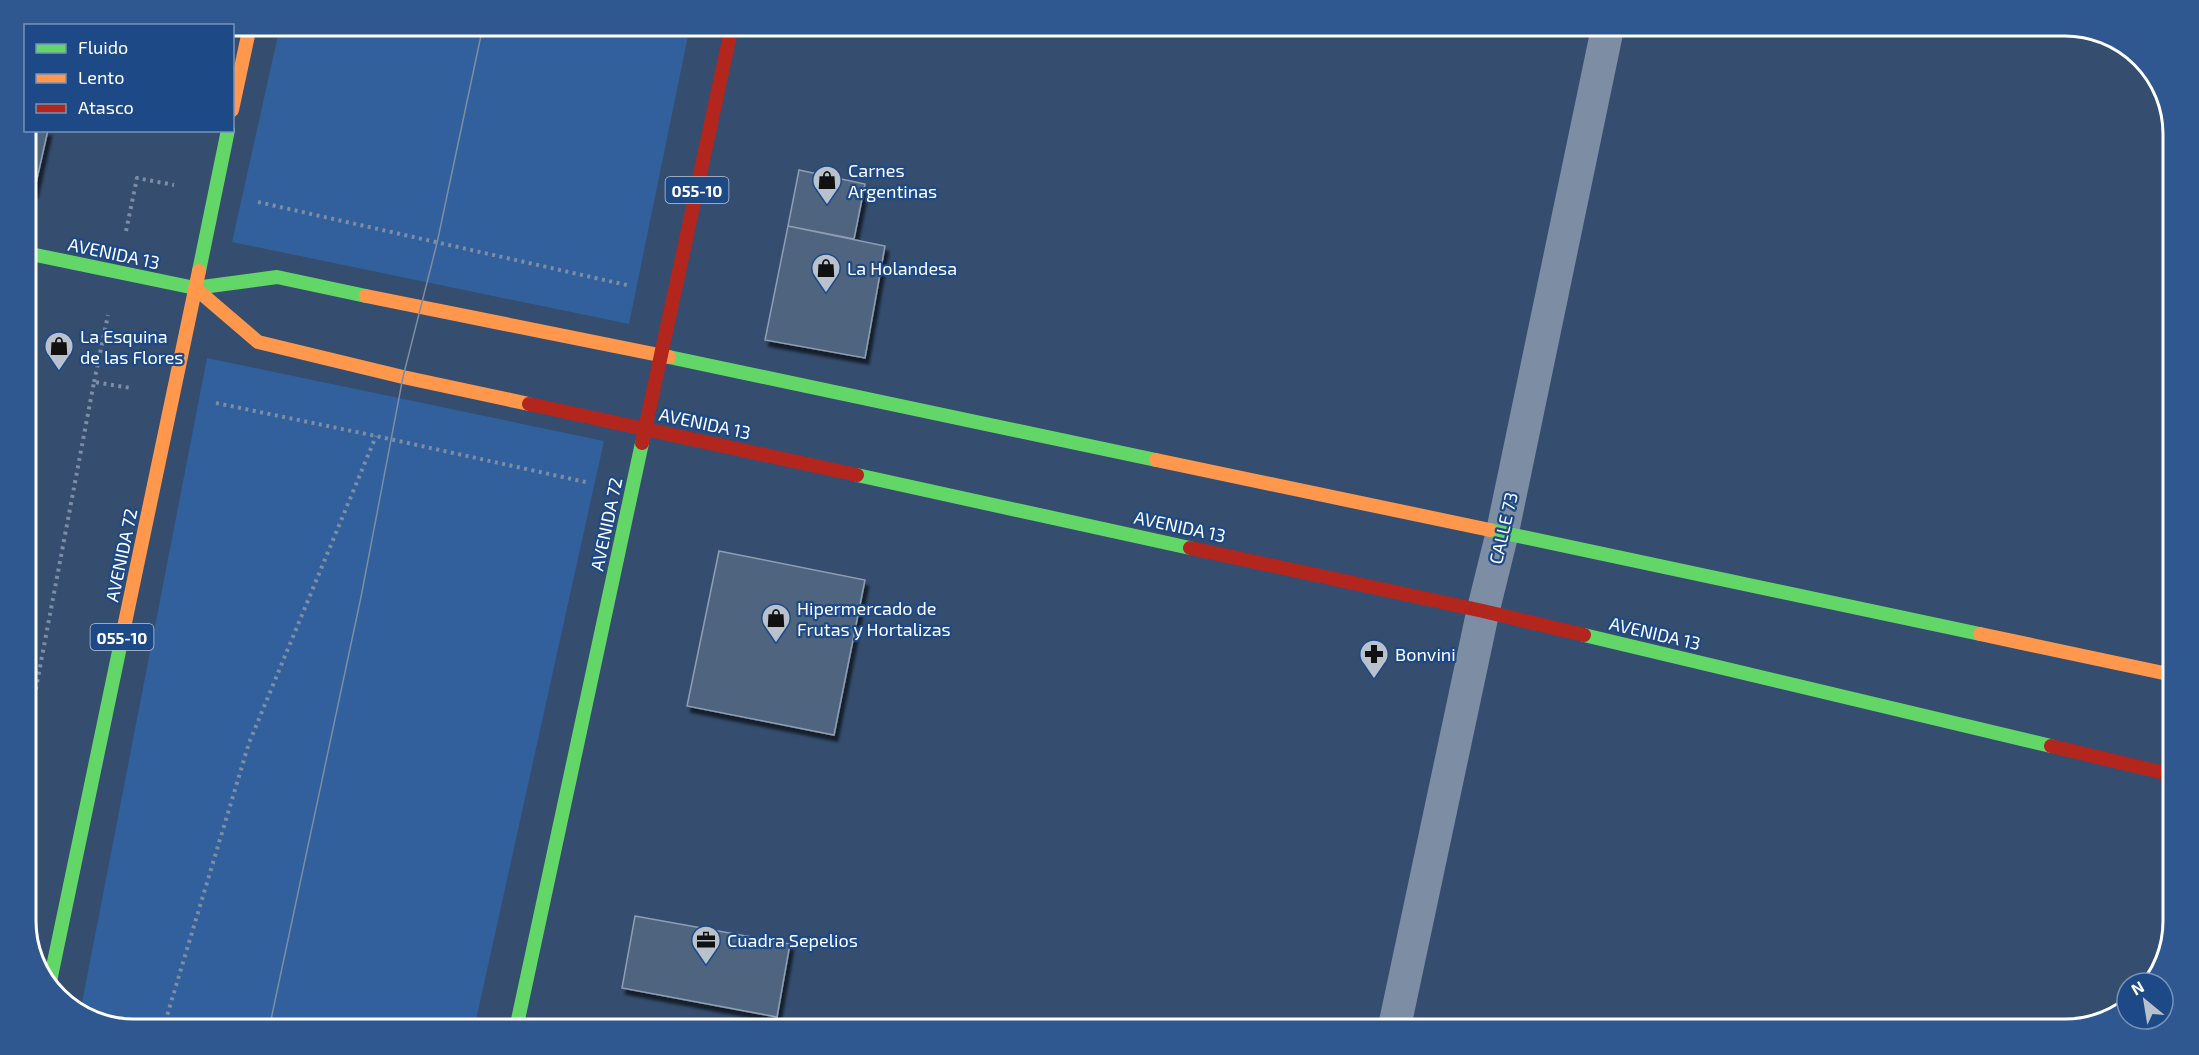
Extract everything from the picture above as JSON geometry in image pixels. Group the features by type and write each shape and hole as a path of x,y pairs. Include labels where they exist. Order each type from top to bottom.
{"main road":[{"path":"234,101 248,36"},
{"name":"AVENIDA 72","path":"518,1019 730,36"},
{"name":"AVENIDA 72","path":"52,973 228,132"},
{"name":"AVENIDA 13","path":"36,254 195,288 277,277 420,308 661,355 2163,673"},
{"name":"AVENIDA 13","path":"195,288 258,342 414,380 1483,611 2163,772"}],"street":[{"name":"CALLE 73","path":"1396,1019 1483,611 1502,534 1606,36"}],"path":[{"path":"36,688 94,381 232,406 631,492"},
{"path":"166,1019 249,743 376,436"}],"shaded area":[{"path":"278,36 688,36 629,324 232,242"},
{"path":"207,358 604,441 476,1019 134,1019 103,1014 82,1003"}],"building":[{"path":"36,132 48,132 36,183"},
{"name":"Carnes Argentinas","path":"799,170 865,184 854,239 788,226"},
{"name":"La Holandesa","path":"788,226 885,246 865,358 765,340"},
{"name":"Hipermercado de Frutas y Hortalizas","path":"719,551 865,580 834,735 687,706"},
{"name":"Cuadra Sepelios","path":"635,916 790,944 777,1017 622,988"}],"tram line":[{"path":"271,1019 361,597 403,377 437,243 481,36"}],"traffic: fast":[{"path":"199,271 228,132"},
{"path":"36,255 195,288 277,277 366,296"},
{"path":"669,357 1156,460"},
{"path":"518,1019 642,443"},
{"path":"857,475 1190,548"},
{"path":"1490,530 1980,634"},
{"path":"1584,635 2051,746"},
{"path":"52,973 122,637"}],"traffic: slow":[{"path":"234,101 248,36"},
{"path":"122,637 199,271"},
{"path":"195,288 258,342 529,404"},
{"path":"366,296 669,357"},
{"path":"1156,460 1490,530"},
{"path":"1980,634 2163,673"}],"traffic: jam":[{"path":"642,443 730,36"},
{"path":"529,404 857,475"},
{"path":"1190,548 1584,635"},
{"path":"2051,746 2163,773"}],"place":[{"name":"Carnes Argentinas","path":"827,206"},
{"name":"La Holandesa","path":"826,294"},
{"name":"La Esquina de las Flores","path":"59,372"},
{"name":"Hipermercado de Frutas y Hortalizas","path":"776,644"},
{"name":"Bonvini","path":"1374,680"},
{"name":"Cuadra Sepelios","path":"706,966"}]}
